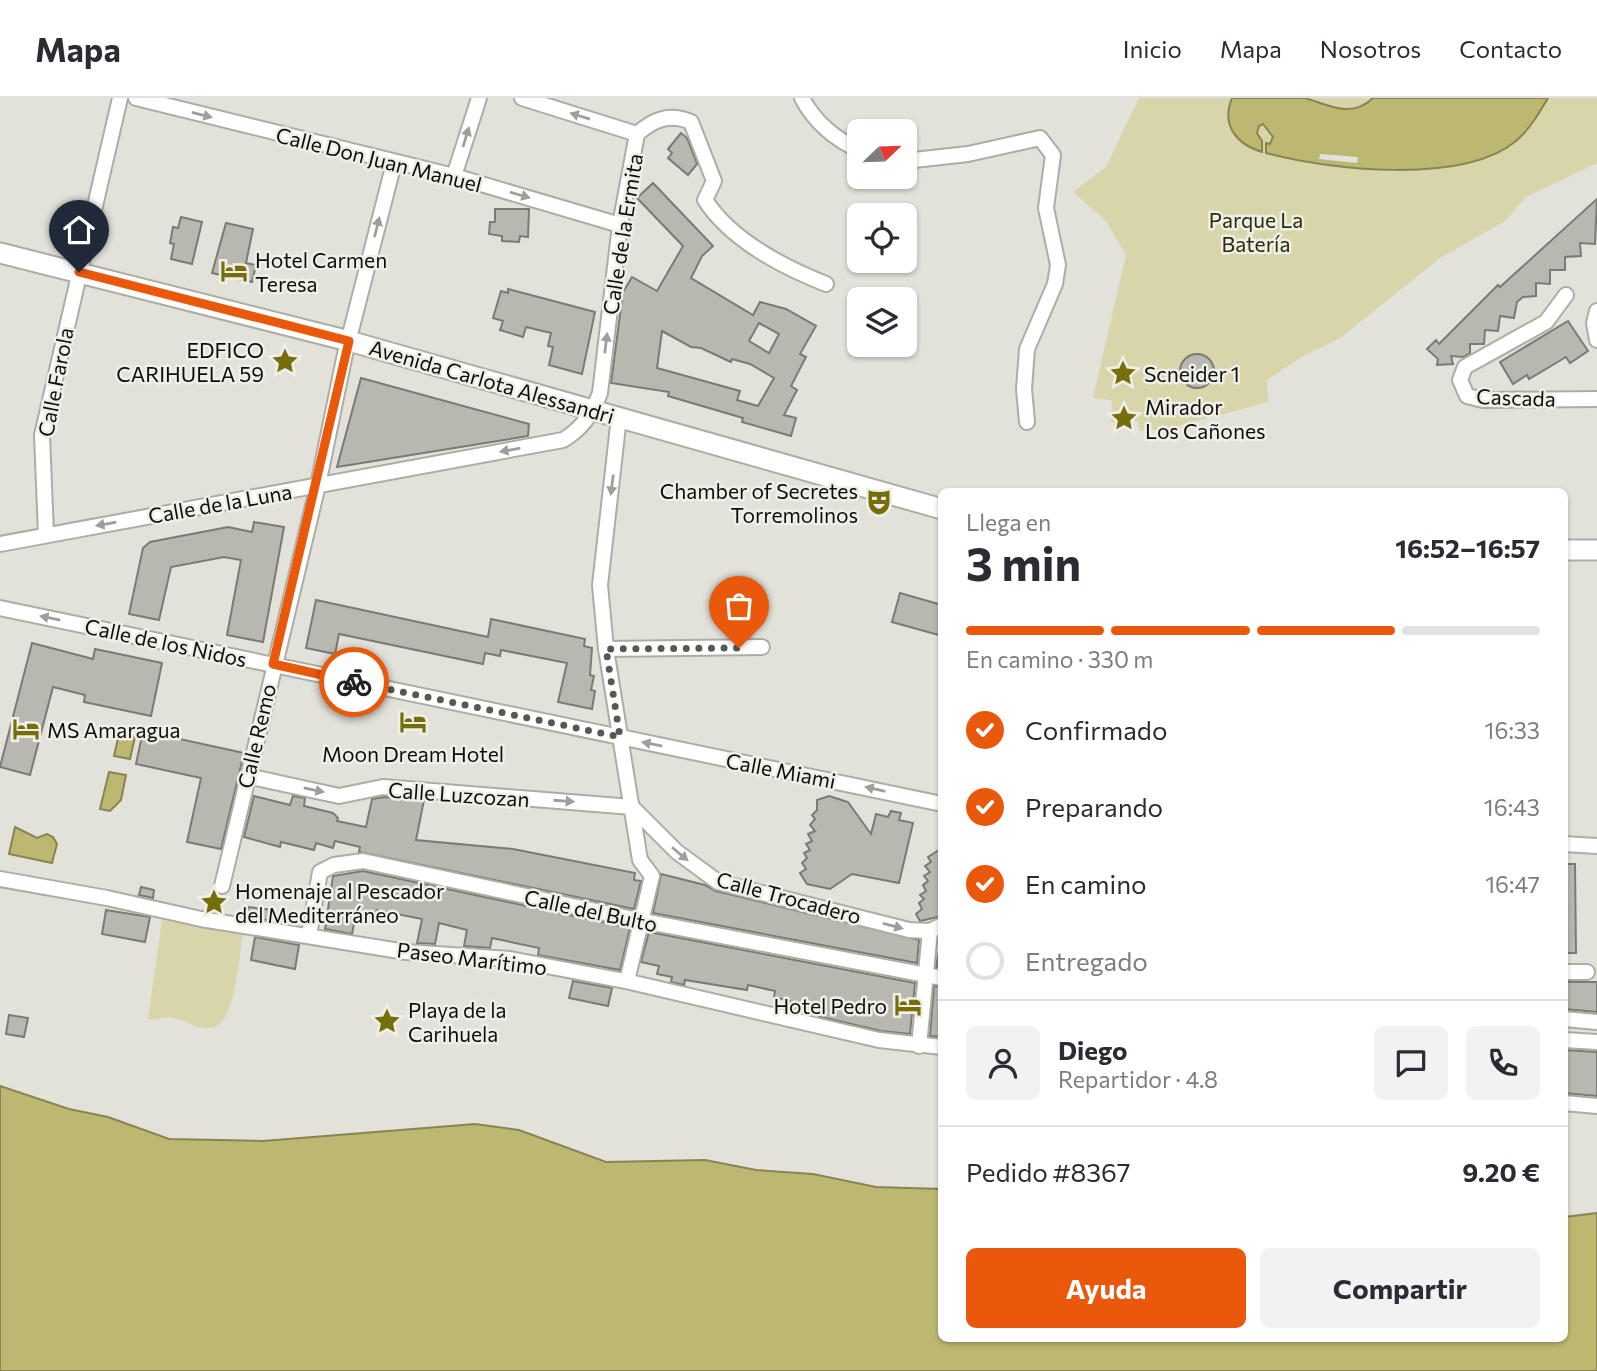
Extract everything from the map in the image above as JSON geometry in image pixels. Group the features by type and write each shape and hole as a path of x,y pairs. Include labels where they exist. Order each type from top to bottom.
{"main road":[{"name":"Avenida Carlota Alessandri","path":"0,253 349,341 938,508"},
{"path":"1568,550 1597,550"}],"street":[{"name":"Calle Farola","path":"46,535 42,435 120,98"},
{"name":"Calle Don Juan Manuel","path":"136,98 170,102 394,163 454,176 620,225"},
{"path":"454,176 479,98"},
{"name":"Calle de la Ermita","path":"522,98 637,134 620,225 600,393 594,410"},
{"path":"802,98 811,115 847,145"},
{"path":"637,134 659,118 679,117 691,122 714,181 705,200 716,217 799,274 826,284"},
{"path":"917,160 968,154 1040,138 1052,155 1046,208 1058,265 1055,284 1027,349 1024,389 1027,422"},
{"name":"Calle Remo","path":"222,886 349,341 394,163"},
{"name":"Cascada","path":"1566,295 1546,322 1465,367 1460,380 1467,396 1483,400 1597,398"},
{"path":"1597,312 1594,323 1597,340"},
{"name":"Calle de la Luna","path":"0,544 563,440 575,433 594,410"},
{"path":"619,417 600,585 606,649 640,860 652,876 627,981"},
{"name":"Calle de los Nidos","path":"0,608 620,737"},
{"path":"606,649 762,647"},
{"name":"Calle Miami","path":"620,737 938,803"},
{"name":"Calle Luzcozan","path":"247,776 339,796 383,787 632,807"},
{"name":"Calle Trocadero","path":"632,807 677,852 718,882 909,930 936,928"},
{"path":"1568,844 1597,846"},
{"name":"Calle del Bulto","path":"309,935 320,872 334,864 363,861 643,922 934,977"},
{"name":"Paseo Marítimo","path":"0,879 107,898 210,921 406,952 510,959 627,981 879,1040 938,1047"},
{"path":"919,1045 934,977 936,928"},
{"path":"1568,972 1587,972"},
{"path":"1568,1019 1597,1022"},
{"path":"1568,1040 1597,1042"},
{"path":"1568,1102 1597,1106"}],"green space":[{"name":"Parque La Batería","path":"1139,98 1597,98 1597,163 1526,197 1505,221 1440,258 1340,338 1303,356 1267,380 1268,402 1167,429 1140,431 1138,421 1124,420 1124,425 1111,422 1112,400 1093,398 1126,255 1106,221 1073,192 1106,167"},
{"path":"162,920 243,933 231,1002 226,1015 219,1024 211,1028 170,1017 148,1019"}],"shaded area":[{"path":"1232,98 1305,98 1331,107 1348,109 1356,108 1373,98 1548,98 1521,136 1493,155 1463,164 1395,170 1324,164 1266,153 1266,143 1270,144 1273,137 1263,124 1259,126 1257,133 1262,141 1262,152 1245,144 1233,132 1228,117"},
{"path":"119,734 135,737 130,759 114,756"},
{"path":"109,772 126,775 121,800 110,811 100,809"},
{"path":"15,827 37,838 47,834 53,837 57,844 52,863 9,854"},
{"path":"0,1086 69,1109 108,1117 169,1139 263,1141 475,1124 519,1130 606,1162 705,1160 756,1170 813,1174 876,1187 938,1189 938,1342 1568,1342 1568,1217 1597,1213 1597,1371 0,1371"}],"pier":[{"path":"1320,154 1358,157 1357,163 1319,159"}],"building":[{"path":"681,133 687,138 697,164 688,175 668,158 672,153 668,149"},
{"path":"653,183 713,246 702,256 691,278 753,315 760,302 786,309 816,326 800,354 806,357 791,386 797,390 784,415 796,418 791,436 742,422 743,418 668,396 669,392 611,383 623,292 632,277 657,291 683,246 637,198","holes":["759,323 779,334 769,353 749,341","662,331 691,347 701,348 731,362 732,359 750,364 774,378 758,406 737,400 740,391 657,368"]},
{"path":"1597,199 1595,244 1580,243 1581,256 1565,257 1565,270 1550,270 1550,284 1536,283 1536,296 1523,297 1517,302 1514,318 1500,316 1498,331 1485,330 1484,344 1470,344 1470,353 1463,357 1451,356 1453,364 1437,365 1438,359 1427,349 1436,340 1439,344 1498,285 1500,287"},
{"path":"495,209 529,209 528,237 520,236 519,242 502,241 502,236 489,234 490,222 495,222"},
{"path":"181,217 202,222 192,264 171,259 173,227 178,228"},
{"path":"226,223 253,229 246,263 256,265 252,282 212,273"},
{"path":"508,289 595,312 582,374 549,365 553,347 548,346 551,333 526,327 523,337 500,330 503,321 493,318 501,291 508,293"},
{"path":"1568,321 1588,351 1570,363 1566,357 1529,379 1527,375 1513,384 1500,362"},
{"path":"1197,354 1209,359 1214,371 1209,383 1197,388 1185,383 1180,371 1185,359"},
{"path":"361,378 529,424 528,436 337,467"},
{"path":"254,522 284,527 263,642 227,635 241,560 224,557 171,567 159,620 129,614 143,548 150,542 228,527 252,532"},
{"path":"900,593 938,604 938,635 892,622"},
{"path":"316,600 488,637 491,619 585,639 584,646 592,648 590,675 594,676 591,690 595,691 592,709 558,702 567,663 501,650 500,656 485,653 483,664 339,634 335,654 306,648"},
{"path":"32,643 93,659 95,649 162,663 151,716 84,702 85,695 53,687 30,775 0,767"},
{"path":"143,731 244,753 221,849 187,842 201,778 136,764"},
{"path":"254,796 290,805 293,796 305,798 304,806 333,813 338,818 337,821 366,827 372,799 384,797 424,800 416,840 513,849 635,873 634,880 641,881 634,909 359,852 360,847 335,841 333,848 316,843 314,850 281,842 280,847 244,837"},
{"path":"829,796 848,802 871,834 876,814 888,817 891,811 901,813 899,820 913,823 899,883 852,874 830,889 807,884 800,873 806,869 802,863 807,858 804,853 810,850 806,844 812,841 808,834 815,831 810,825 815,819 812,815 817,810 817,800"},
{"path":"938,851 938,917 920,921 916,914 922,909 919,903 924,899 920,895 926,891 923,885 928,881 924,876 930,872 925,866 931,862 928,857"},
{"path":"1568,864 1575,864 1576,953 1568,953"},
{"path":"363,871 630,928 620,970 538,955 539,948 492,938 490,948 464,946 467,930 439,923 435,944 417,943 422,919 377,910 373,917 356,913 352,934 325,929 333,876"},
{"path":"661,874 705,885 716,891 919,940 917,963 653,913"},
{"path":"141,887 154,890 153,898 139,895"},
{"path":"248,907 274,910 272,921 247,917"},
{"path":"106,910 150,917 145,942 102,934"},
{"path":"649,932 915,983 910,1034 881,1031 788,1009 790,1001 774,997 775,991 748,985 747,990 685,980 684,985 671,982 672,977 657,974 659,966 641,962"},
{"path":"255,937 299,945 295,969 251,960"},
{"path":"573,981 612,988 608,1006 569,998"},
{"path":"1568,982 1597,982 1597,1012 1568,1009"},
{"path":"934,986 938,986 938,1037 930,1036"},
{"path":"9,1015 28,1018 24,1037 6,1034"},
{"path":"1568,1050 1597,1052 1597,1096 1568,1093"}],"way so far":[{"path":"354,682 620,737 606,649 739,648"}],"place":[{"name":"Hotel Carmen Teresa","path":"234,271"},
{"name":"EDFICO CARIHUELA 59","path":"285,361"},
{"name":"Scneider 1","path":"1123,373"},
{"name":"Mirador Los Cañones","path":"1124,418"},
{"name":"Chamber of Secretes Torremolinos","path":"879,502"},
{"name":"Moon Dream Hotel","path":"413,722"},
{"name":"MS Amaragua","path":"26,729"},
{"name":"Homenaje al Pescador del Mediterráneo","path":"214,902"},
{"name":"Hotel Pedro","path":"908,1005"},
{"name":"Playa de la Carihuela","path":"387,1021"}],"route":[{"path":"79,272 349,341 273,664 354,682"}]}
